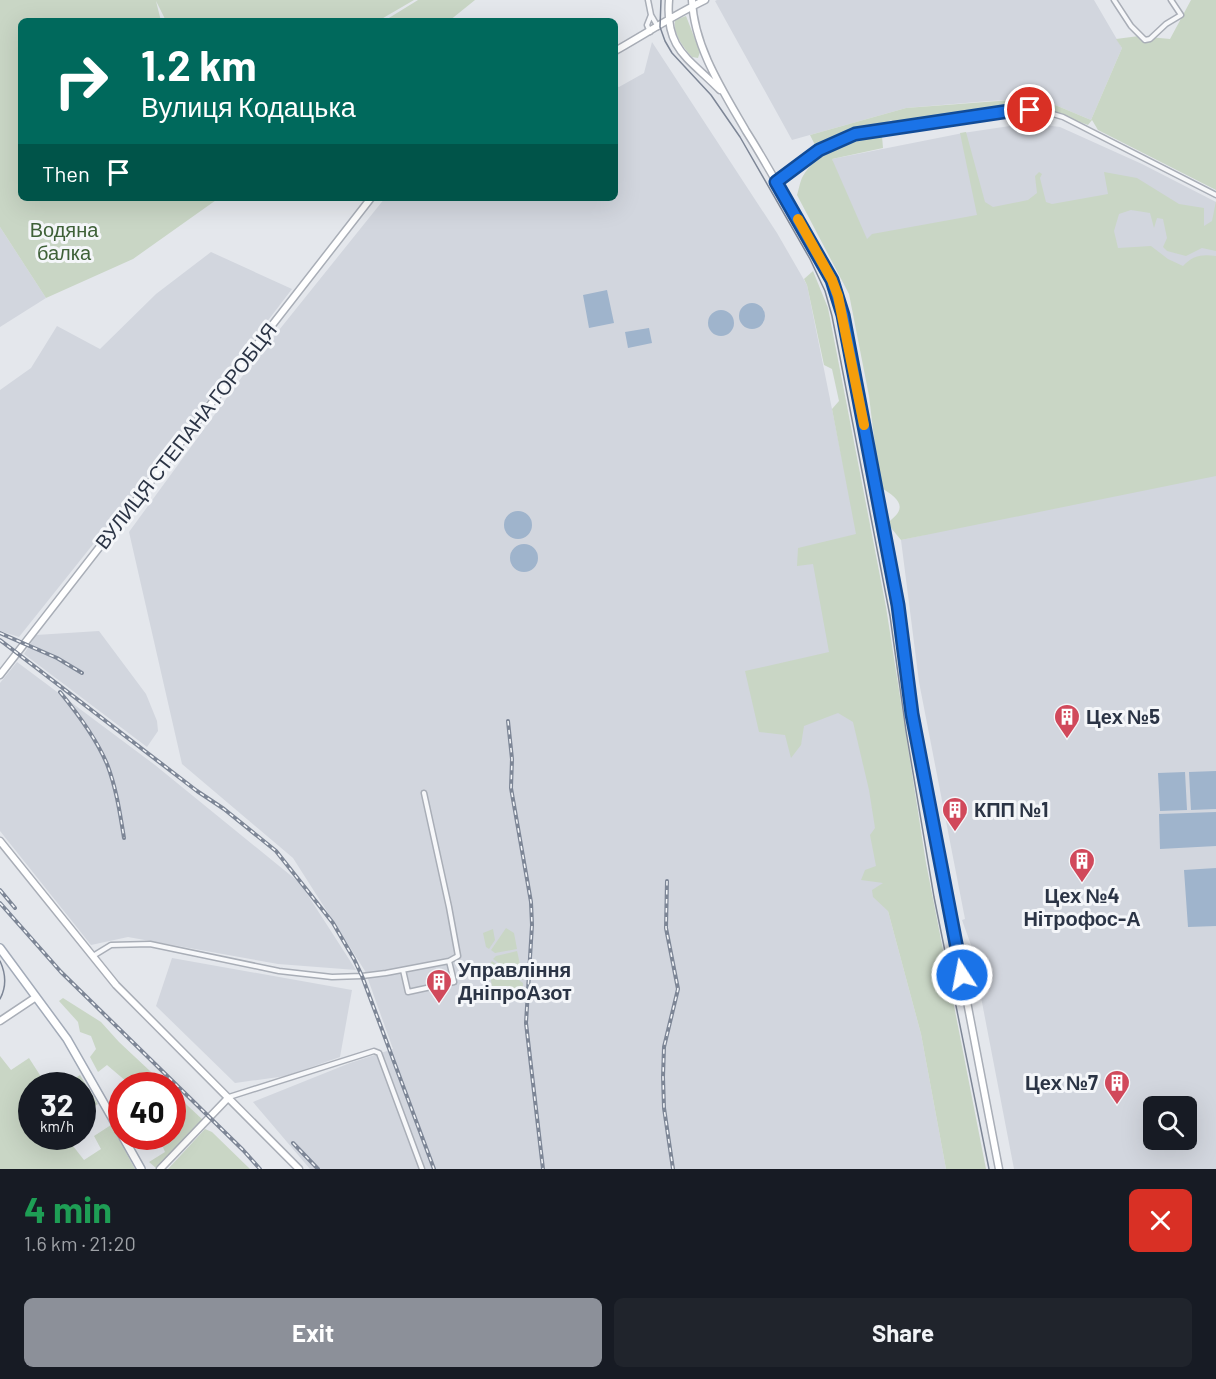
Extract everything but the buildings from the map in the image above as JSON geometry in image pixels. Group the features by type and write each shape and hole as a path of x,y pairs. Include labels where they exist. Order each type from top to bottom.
{"main road":[{"path":"0,948 66,1039 108,1112"},
{"path":"130,1150 141,1169"}],"street":[{"path":"648,0 651,15 658,27"},
{"path":"669,0 668,20 673,39 680,52 725,94"},
{"path":"618,49 658,27 692,3 705,0"},
{"path":"1114,0 1131,26 1145,40 1150,39 1166,24 1181,15 1171,0"},
{"path":"692,3 695,24 705,52 725,94 832,280 843,315 898,605 912,714 999,1169"},
{"path":"650,32 647,22 651,15"},
{"path":"776,182 819,150 855,134 1016,110 1030,110 1063,117 1216,195"},
{"name":"ВУЛИЦЯ СТЕПАНА ГОРОБЦЯ","path":"0,675 369,201"},
{"path":"92,956 111,945 150,944 279,971 311,975 362,976 449,961 458,956 424,793"},
{"path":"0,841 116,985 299,1169"},
{"path":"403,970 408,992 454,982 449,961"},
{"path":"0,1022 36,997"},
{"path":"160,1169 228,1098 374,1051 381,1057 422,1169"}],"shaded area":[{"path":"1094,0 1122,48 1091,120 1048,102 1024,99 989,101 906,108 792,140 715,1"},
{"path":"652,42 777,233 807,285 857,533 888,911 921,1034 946,1169 310,1169 253,1102 350,1063 393,1049 365,971 293,858 182,764 129,532 247,370 383,201 618,201 618,86 644,73"},
{"path":"1030,123 1060,127 1142,164 1216,202 1216,1169 1014,1169 971,945 962,920 965,919 919,682 901,540 924,535 832,159 963,133"},
{"path":"0,227 46,298 0,327"},
{"path":"211,252 292,289 189,424 19,637 0,631 0,390 31,368 57,326 100,349 156,294"},
{"path":"99,631 146,694 157,721 158,731 147,747 24,654 36,635"},
{"path":"17,662 155,765 300,883 356,970 278,964 128,937 91,945 0,831 0,683"},
{"path":"172,958 352,990 340,1057 286,1076 235,1083 156,1006"}],"green space":[{"name":"Водяна балка","path":"0,0 414,0 383,18 164,18 156,1 160,18 18,18 18,201 215,201 133,259 46,298 0,227"},
{"path":"418,0 475,0 453,18 389,18"},
{"path":"1191,0 1216,0 1216,190 1098,130 1092,120 1088,125 1044,109 1030,107 1013,106 915,124 898,124 891,120 881,125 854,131 817,149 810,135 906,108 1024,99 1048,102 1091,120 1122,48 1116,39 1139,36 1170,39"},
{"path":"686,16 700,52 698,58 692,57 679,40 676,30 675,20"},
{"path":"966,132 985,202 993,207 1028,200 1037,193 1035,176 1039,172 1042,174 1040,178 1046,202 1052,204 1108,194 1104,172 1137,178 1179,204 1204,208 1204,226 1212,221 1216,201 1216,251 1202,248 1186,256 1167,251 1163,247 1167,238 1163,219 1157,218 1154,228 1150,213 1131,210 1119,214 1114,231 1118,248 1151,246 1168,259 1183,266 1198,256 1216,256 1216,476 901,540 887,523 900,507 892,495 880,487 869,396 849,294 797,195 803,176 817,160 827,153 861,137 882,136 883,148 832,159 867,239 872,234 977,215 960,133"},
{"path":"813,271 828,308 886,607 926,863 986,1169 946,1169 921,1034 888,911 873,897 872,890 883,883 861,880 865,870 876,866 870,835 875,828 869,790 853,722 838,713 804,726 801,745 791,758 785,735 759,732 745,671 829,652 813,564 797,566 798,548 856,534 832,409 839,401 832,369 824,365 804,279"},
{"path":"506,928 514,933 517,949 495,953 491,950"},
{"path":"493,929 495,940 489,949 486,947 483,933"},
{"path":"517,951 523,980 493,959 496,956"},
{"path":"492,961 523,983 523,989 493,995 489,965"},
{"path":"63,998 101,1022 151,1072 115,1072 107,1065 98,1072 90,1057 96,1049 91,1036 80,1032 78,1022 59,1001"},
{"path":"0,1056 11,1070 29,1058 38,1072 18,1072 18,1150 76,1150 84,1160 101,1149 96,1135 108,1127 108,1150 125,1150 135,1169 0,1169"},
{"path":"186,1104 203,1120 186,1138"},
{"path":"205,1129 212,1132 250,1169 168,1169"},
{"path":"164,1150 175,1150 156,1168 149,1162 165,1152"}],"water":[{"path":"607,290 614,323 589,328 583,295"},
{"path":"752,303 761,307 765,316 761,325 752,329 743,325 739,316 743,307"},
{"path":"721,310 730,314 734,323 730,332 721,336 712,332 708,323 712,314"},
{"path":"649,328 652,343 628,348 625,332"},
{"path":"518,511 528,515 532,525 528,535 518,539 508,535 504,525 508,515"},
{"path":"524,544 534,548 538,558 534,568 524,572 514,568 510,558 514,548"},
{"path":"1216,771 1216,809 1191,810 1189,772"},
{"path":"1185,772 1187,810 1160,811 1158,773"},
{"path":"1216,812 1216,846 1160,849 1159,814"},
{"path":"1216,868 1216,926 1188,927 1184,870"}],"tram line":[{"path":"661,0 660,27 665,41 672,53 711,95 740,137 810,259 825,291 832,316 890,616 906,731 934,897 989,1169"},
{"path":"0,961 5,980 0,999"}],"railway":[{"path":"0,633 57,658 82,673"},
{"path":"0,640 276,851 333,923 354,959 434,1169"},
{"path":"60,692 86,726 107,764 124,838"},
{"path":"508,721 512,759 511,788 531,902 532,925 526,1023 543,1169"},
{"path":"667,881 666,928 678,989 664,1047 663,1077 664,1108 673,1169"},
{"path":"0,890 15,908"},
{"path":"0,903 61,972 260,1169"},
{"path":"293,1143 318,1169"}],"slow traffic":[{"path":"798,219 832,280 838,296 864,425"}],"place":[{"name":"Цех №5","path":"1067,740"},
{"name":"КПП №1","path":"955,833"},
{"name":"Цех №4 Нітрофос-А","path":"1082,884"},
{"name":"Управління ДніпроАзот","path":"439,1005"},
{"name":"Цех №7","path":"1117,1106"}],"route":[{"path":"962,975 912,714 898,605 843,315 832,280 776,182 819,150 855,134 1016,110 1030,110"}]}
